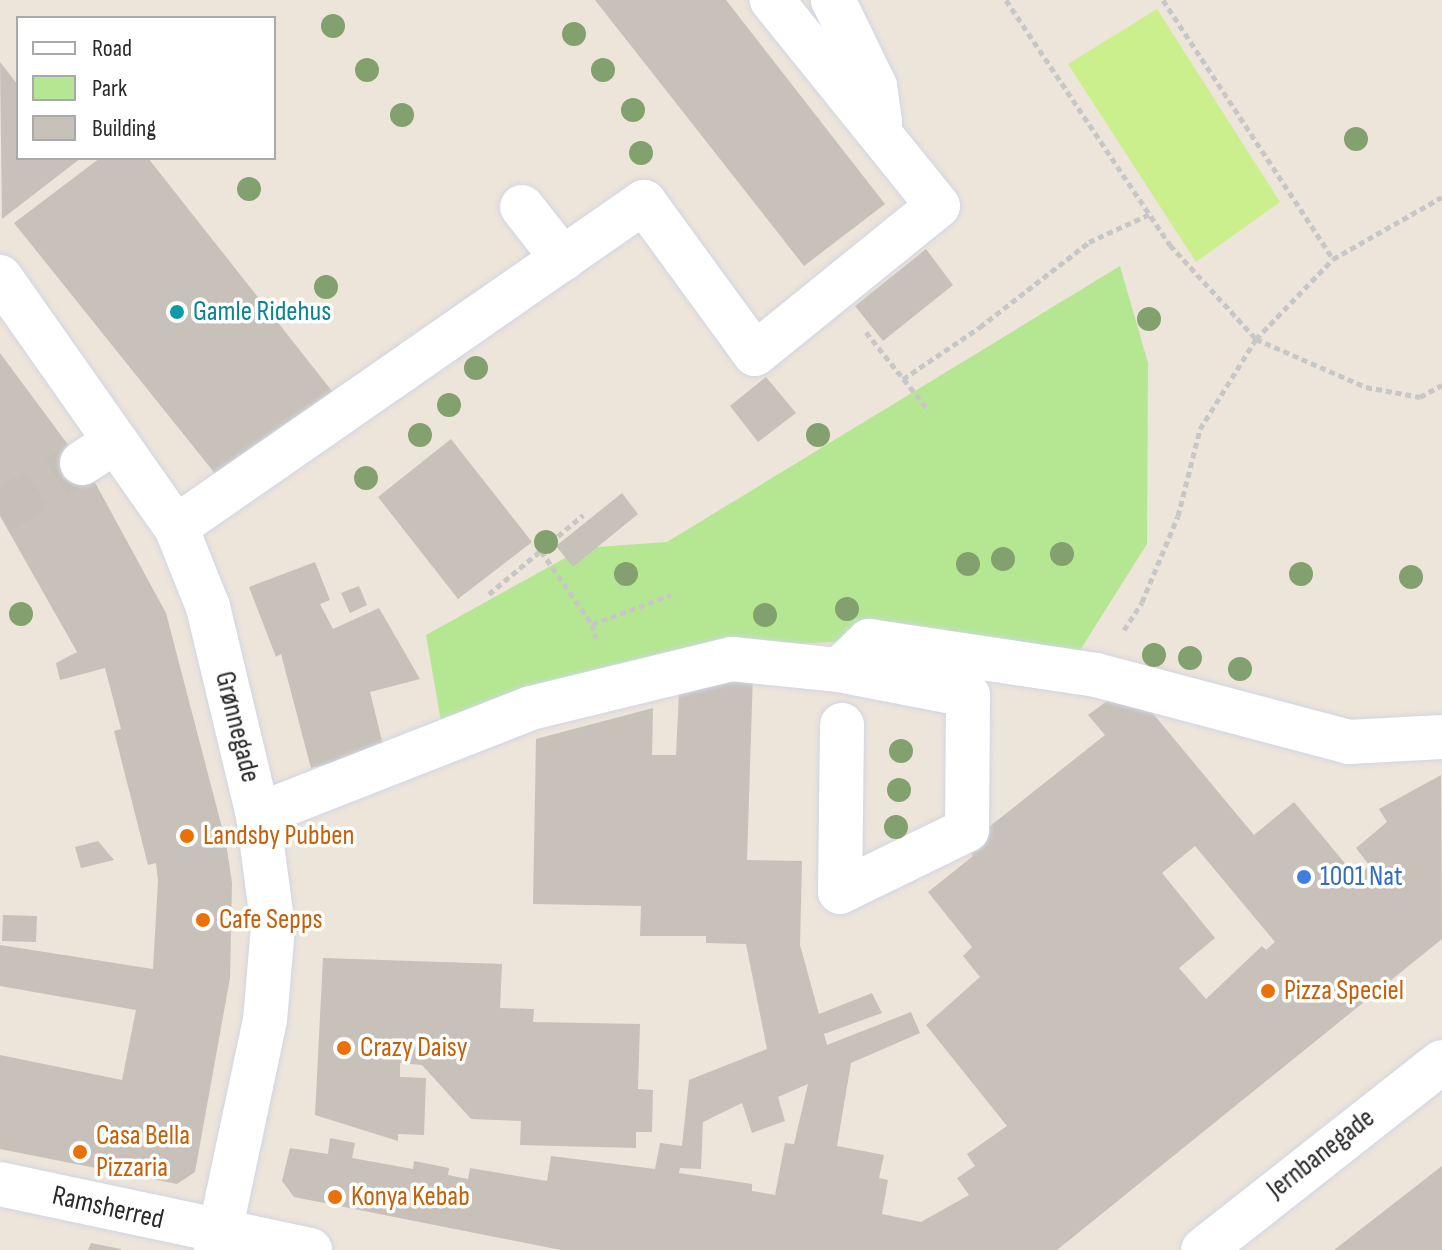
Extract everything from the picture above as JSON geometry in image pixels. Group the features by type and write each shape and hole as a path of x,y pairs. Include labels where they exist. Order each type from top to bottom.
{"street":[{"path":"176,527 644,202 755,354 938,206 772,0"},
{"path":"833,0 875,86 881,135"},
{"path":"522,207 563,259"},
{"name":"Grønnegade","path":"2,284 99,452 176,527 208,607 258,815 273,927 265,1020 219,1242"},
{"path":"839,670 869,641 1096,675 1349,742 1442,737"},
{"path":"258,815 544,705 732,659 839,670 968,695 967,830 840,892 842,725"},
{"name":"Jernbanegade","path":"1203,1250 1442,1062"},
{"name":"Ramsherred","path":"0,1184 219,1242 310,1250"}],"path":[{"path":"1006,0 1170,245 1256,339 1366,387 1420,397 1442,385"},
{"path":"1163,0 1333,259"},
{"path":"1096,675 1142,602 1178,516 1200,429 1256,339 1333,259 1442,197"},
{"path":"929,411 903,379 980,327 1089,242 1150,214"},
{"path":"489,594 583,515"},
{"path":"541,551 592,624 671,595"}],"green space":[{"path":"1157,9 1280,202 1196,262 1068,64"},
{"path":"1120,266 1148,363 1147,544 1072,663 903,639 743,646 443,733 426,635 583,548 667,542"}],"building":[{"path":"595,0 726,0 885,204 804,266"},
{"path":"0,62 16,82 16,160 78,160 2,219"},
{"name":"Gamle Ridehus","path":"97,160 150,160 339,400 225,486 14,223"},
{"path":"926,249 953,285 883,341 855,306"},
{"path":"0,353 92,477 166,613 226,843 232,883 230,978 195,1172 177,1184 0,1149 0,1055 122,1080 136,1010 0,986 0,945 153,969 158,881 156,863 148,865 114,731 121,729 105,668 60,680 56,663 77,652 0,516"},
{"path":"766,377 796,413 758,442 730,406"},
{"path":"451,439 532,542 458,599 378,497"},
{"path":"622,493 638,514 573,567 556,546"},
{"path":"315,562 330,600 320,604 333,629 379,608 420,679 370,692 384,749 311,768 281,654 276,657 249,587"},
{"path":"359,586 367,605 350,613 341,593"},
{"path":"753,673 747,860 802,861 800,945 819,1014 872,993 882,1013 824,1034 827,1045 911,1012 920,1033 851,1063 837,1146 884,1155 879,1178 888,1180 882,1214 921,1222 969,1195 957,1178 975,1166 967,1154 1007,1126 926,1025 980,977 963,956 972,947 928,892 973,856 965,846 1105,735 1088,715 1111,698 1145,704 1254,835 1294,802 1358,879 1369,865 1356,848 1387,822 1379,809 1441,775 1442,939 1057,1250 561,1250 294,1197 282,1181 290,1148 328,1154 330,1138 355,1143 352,1158 413,1169 414,1161 449,1168 448,1175 468,1179 470,1168 547,1181 551,1156 655,1169 660,1143 682,1146 689,1080 767,1049 746,944 706,943 706,936 640,936 641,906 533,904 536,739 653,708 652,755 676,755 679,692","holes":["1195,846 1275,942 1266,950 1262,946 1206,999 1179,968 1215,938 1162,873","808,1084 794,1144 785,1143 775,1195 752,1191 752,1184 679,1173 680,1168 701,1169 703,1122 742,1103 752,1133 785,1121 778,1097"]},
{"path":"98,841 114,860 81,868 75,847"},
{"path":"3,915 37,916 36,942 2,941"},
{"path":"323,958 502,964 500,1008 534,1009 533,1022 640,1024 638,1089 653,1090 652,1132 636,1132 636,1148 520,1145 521,1121 471,1119 422,1065 400,1063 400,1077 426,1078 424,1135 398,1134 398,1141 315,1115"},
{"path":"1442,1166 1442,1250 1334,1250"},
{"path":"91,1243 121,1249 121,1250 88,1250"}],"tunnel":[{"path":"0,512 82,463"}],"place":[{"name":"Gamle Ridehus","path":"177,312"},
{"name":"Landsby Pubben","path":"187,836"},
{"name":"1001 Nat","path":"1304,877"},
{"name":"Cafe Sepps","path":"203,920"},
{"name":"Pizza Speciel","path":"1268,991"},
{"name":"Crazy Daisy","path":"344,1048"},
{"name":"Casa Bella Pizzaria","path":"80,1152"},
{"name":"Konya Kebab","path":"335,1197"}]}
